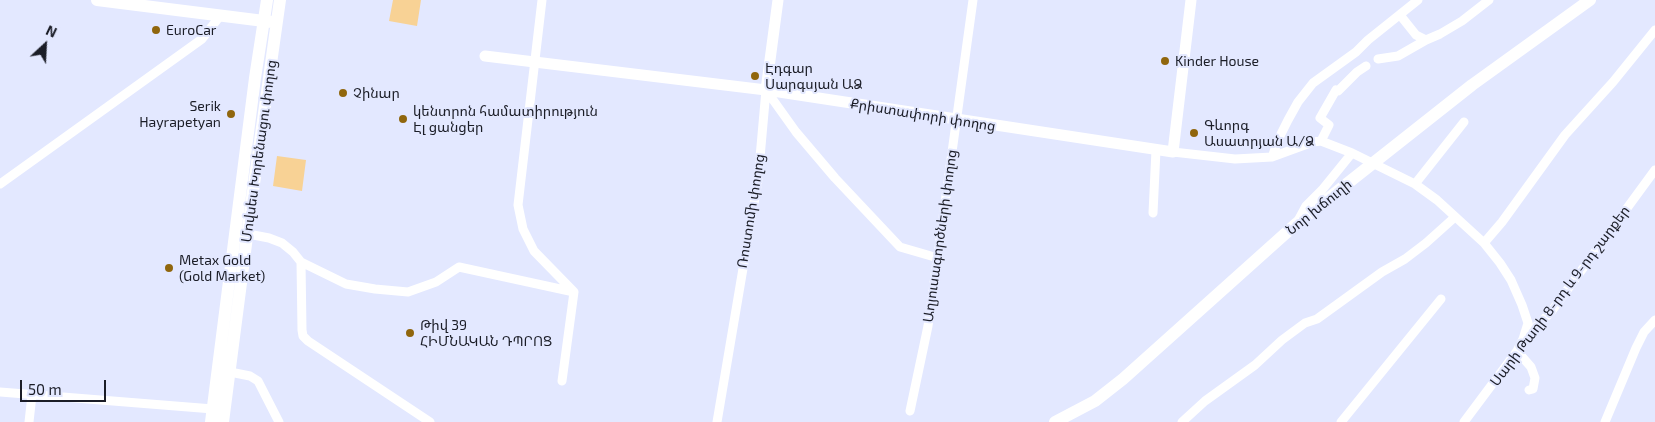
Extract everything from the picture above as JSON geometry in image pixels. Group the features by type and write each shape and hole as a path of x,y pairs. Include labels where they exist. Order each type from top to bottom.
{"main road":[{"path":"97,0 277,22"},
{"name":"Մովսես Խորենացու փողոց","path":"223,422 224,371 267,0"},
{"name":"Մովսես Խորենացու փողոց","path":"241,232 280,0"},
{"name":"Նոր խճուղի","path":"1055,422 1095,402 1123,380 1296,224 1472,85 1590,0"},
{"name":"Մովսես Խորենացու փողոց","path":"212,416 224,371"}],"street":[{"path":"542,0 518,205 523,229 534,251 574,292"},
{"name":"Ռոստոմի փողոց","path":"717,422 758,180 766,90 778,0"},
{"name":"Աղյուսագործների փողոց","path":"910,411 928,326 973,0"},
{"path":"1172,152 1191,0"},
{"path":"1272,158 1288,120 1298,102 1313,83 1356,52 1418,0"},
{"path":"1378,59 1398,56 1440,34 1462,21 1489,0"},
{"path":"1400,14 1416,35 1426,40"},
{"path":"0,184 202,39 220,16"},
{"path":"1484,243 1502,222 1565,135 1613,82 1655,30"},
{"name":"Քրիստափորի փողոց","path":"485,56 766,90 1156,150 1234,159 1272,158 1312,142 1321,141"},
{"path":"1366,66 1357,72 1338,91 1336,90 1320,118 1329,125 1321,141 1352,153 1415,184 1438,200 1484,243 1510,280 1522,305 1528,323 1523,339"},
{"path":"766,90 796,132 835,178 900,247 938,258"},
{"path":"1415,184 1464,122"},
{"path":"1152,213 1156,150"},
{"path":"1296,224 1306,206 1322,190 1352,153"},
{"name":"Սարի Թաղի 8-րդ և 9-րդ շարքեր","path":"1464,422 1517,351 1523,339 1551,312 1655,170"},
{"path":"1182,422 1205,401 1255,365 1282,340 1305,324 1317,319 1382,272 1405,259 1455,217"},
{"path":"241,232 282,243 301,262 346,284 408,292 436,282 460,267 574,292"},
{"path":"301,262 303,336 430,422"},
{"path":"562,381 574,292"},
{"path":"1341,422 1441,299"},
{"path":"1605,422 1636,348 1644,332 1655,320"},
{"path":"1517,351 1531,367 1534,378 1533,389 1528,390"},
{"path":"224,371 250,376 258,381 279,422"},
{"path":"0,392 212,416"},
{"path":"29,422 32,395"}],"shaded area":[{"path":"393,0 421,0 417,26 389,21"},
{"path":"277,156 306,160 302,191 273,186"}],"place":[{"name":"EuroCar","path":"156,30"},
{"name":"Kinder House","path":"1165,61"},
{"name":"Էդգար Սարգսյան ԱՁ","path":"755,76"},
{"name":"Չինար","path":"343,93"},
{"name":"Serik Hayrapetyan","path":"231,114"},
{"name":"կենտրոն համատիրություն Էլ ցանցեր","path":"403,119"},
{"name":"Գևորգ Ասատրյան Ա/Ձ","path":"1194,133"},
{"name":"Metax Gold (Gold Market)","path":"169,268"},
{"name":"Թիվ 39 ՀԻՄՆԱԿԱՆ ԴՊՐՈՑ","path":"410,333"}]}
